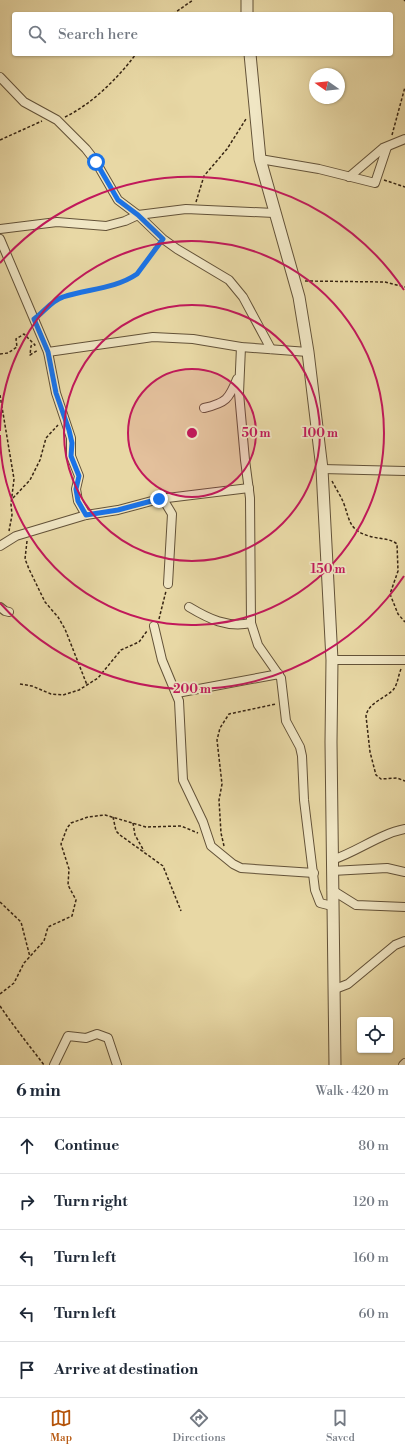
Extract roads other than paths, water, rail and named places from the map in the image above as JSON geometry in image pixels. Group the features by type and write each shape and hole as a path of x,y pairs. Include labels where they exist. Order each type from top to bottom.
{"street":[{"path":"247,0 247,12"},
{"path":"250,56 254,114 260,159 295,282 308,352 325,468 332,660 332,906 335,989 335,1065"},
{"path":"0,69 0,78 24,102 57,120 86,149 96,162 118,200 138,215 163,239 181,252 220,274 236,287 250,309 271,349"},
{"path":"349,177 388,147 405,140"},
{"path":"260,159 319,168 375,183 388,147"},
{"path":"0,229 57,222 106,226 125,221 138,215 193,209 274,212"},
{"path":"0,239 46,348 56,393 66,418 72,443 71,456 79,476 76,489 78,501 86,515"},
{"path":"46,348 154,337 192,339 241,347 308,352"},
{"path":"241,347 239,376 240,415 250,498 251,623 258,644 279,674 282,682 286,721 300,747 302,756 304,800 319,903 332,906"},
{"path":"204,408 222,403 226,400 239,376"},
{"path":"325,468 405,471"},
{"path":"0,546 8,540 86,515 118,510 159,499 249,488"},
{"path":"159,499 166,504 172,514 168,584"},
{"path":"0,607 9,612"},
{"path":"188,607 217,622 233,625 251,623"},
{"path":"154,626 162,660 177,693 179,701 183,780 203,822 211,846 232,864 250,870 314,873"},
{"path":"332,660 405,660"},
{"path":"177,693 279,674"},
{"path":"332,865 346,855 386,834 405,829"},
{"path":"332,865 387,868 405,872"},
{"path":"332,890 356,905 405,907"},
{"path":"335,989 348,984 373,962 388,953 395,945 405,941"},
{"path":"54,1065 68,1036 86,1038 97,1034 108,1038 117,1065"}]}
